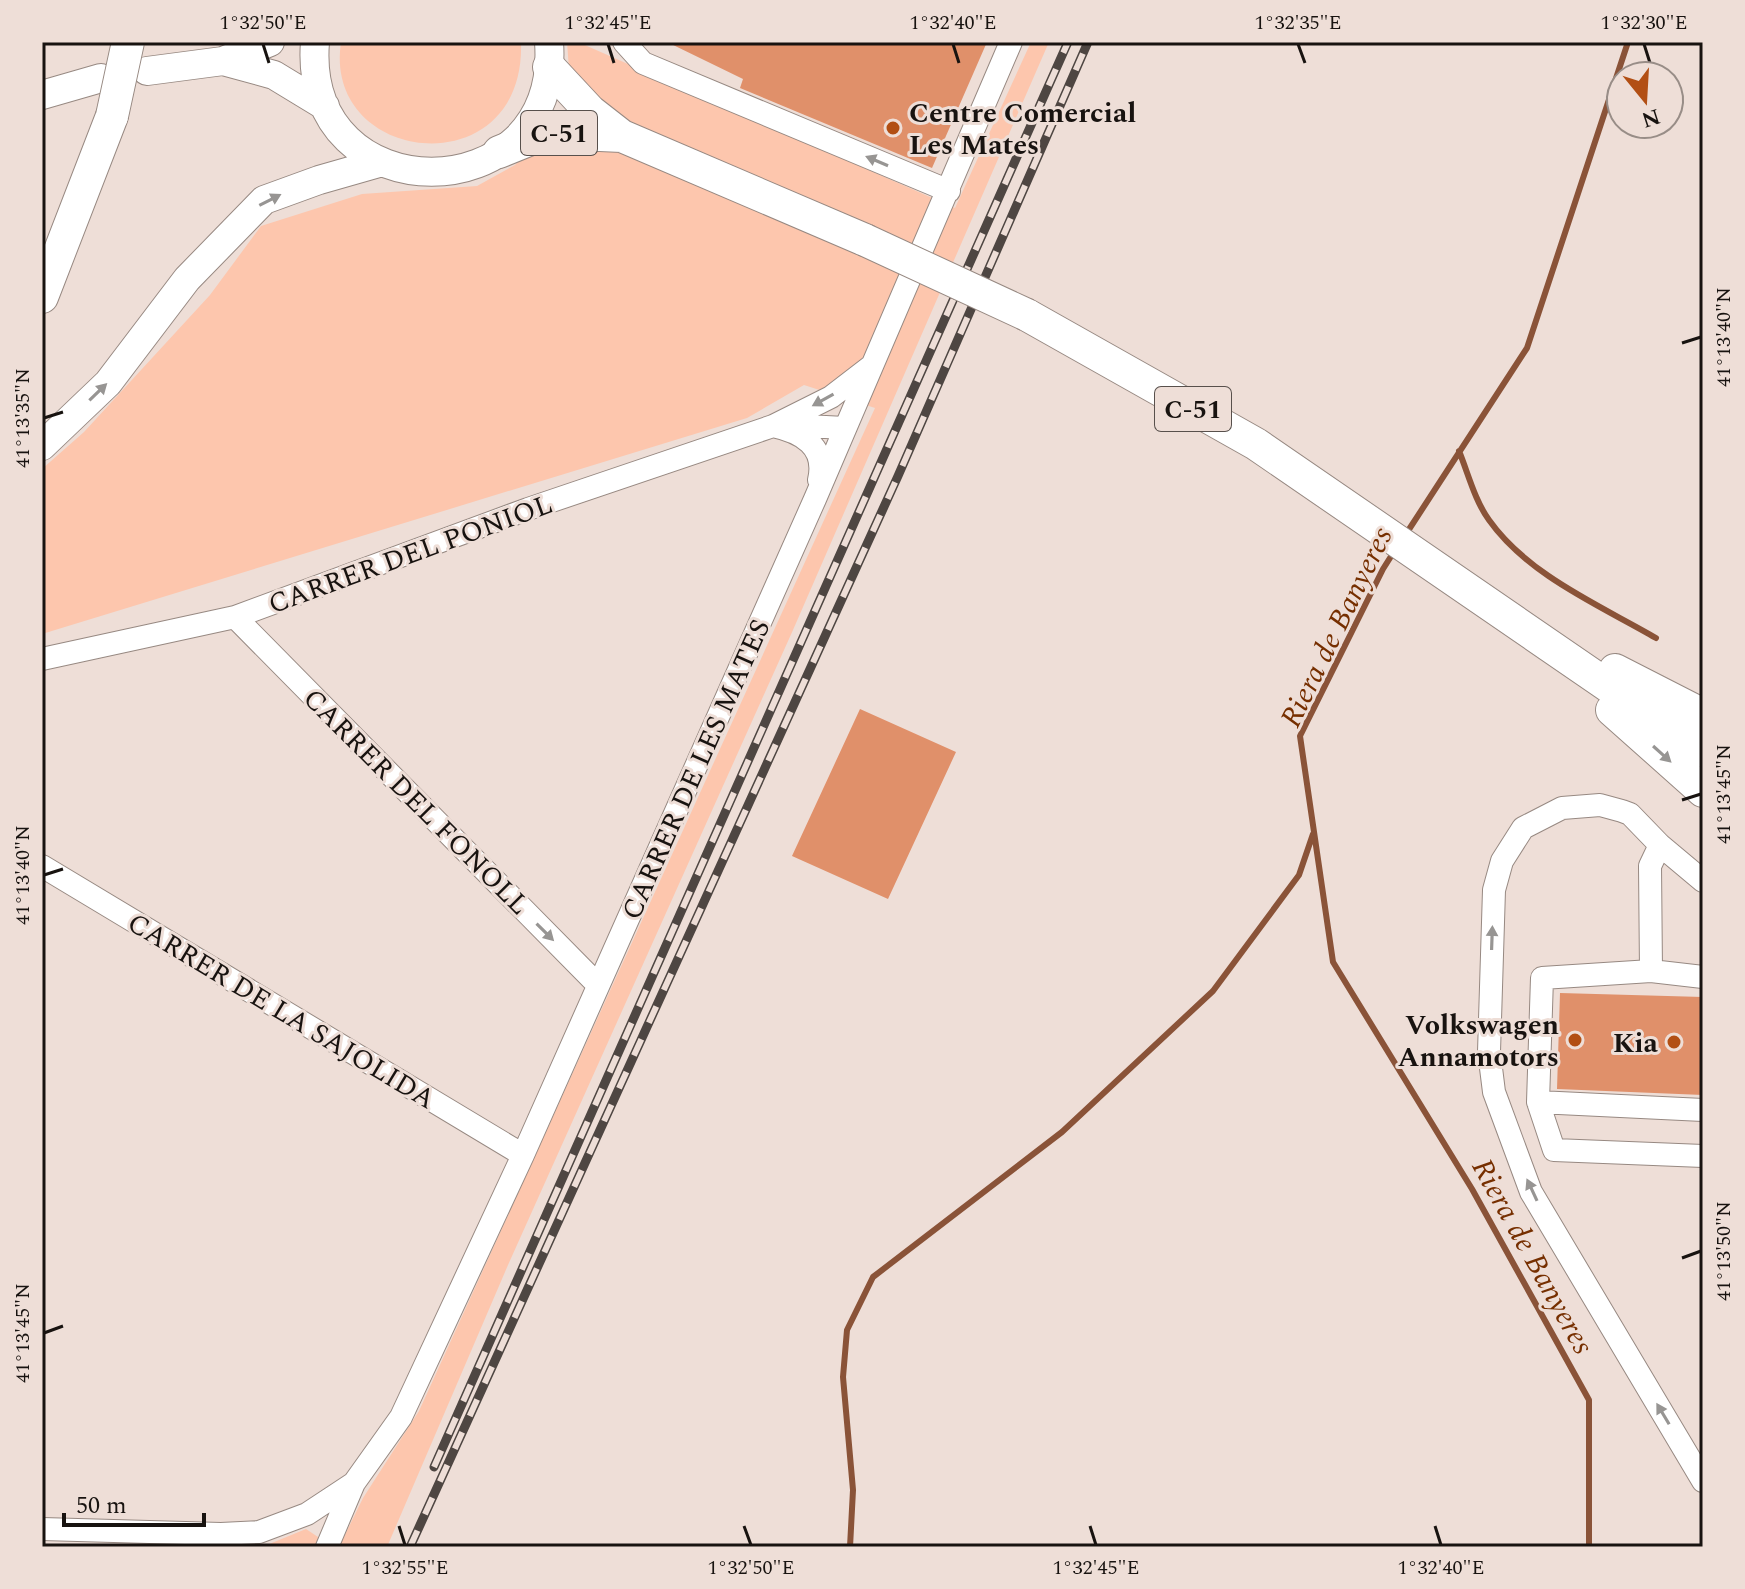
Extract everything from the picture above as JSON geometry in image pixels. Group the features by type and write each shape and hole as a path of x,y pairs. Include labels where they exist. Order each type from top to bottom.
{"highway":[{"path":"42,297 112,116 128,42"},
{"name":"C-51","path":"549,54 590,111 622,136 865,240 1027,315 1256,444 1703,751"},
{"name":"C-51","path":"499,152 536,137 556,133 622,136"},
{"path":"1498,610 1703,791"},
{"name":"C-51","path":"1498,610 1703,715"}],"main road":[{"path":"147,71 223,61 270,42"},
{"path":"315,42 316,76 325,106 354,145 398,169 433,173 468,168 513,141 534,115 547,84 549,54"},
{"path":"223,61 274,75 325,106"},
{"path":"42,95 101,78"},
{"path":"42,446 108,383 187,279 264,200 382,162"}],"street":[{"path":"624,42 643,63 949,191"},
{"name":"CARRER DE LES MATES","path":"354,1483 401,1417 523,1155 815,499 1011,42"},
{"name":"CARRER DEL PONIOL","path":"42,659 235,617 528,509 773,426 831,397 870,367"},
{"name":"CARRER DEL PONIOL","path":"773,426 796,424 845,428"},
{"path":"773,426 802,434 818,453 821,472 815,499"},
{"name":"CARRER DEL FONOLL","path":"235,617 598,985"},
{"path":"1703,881 1660,845 1630,814 1600,805 1562,808 1523,828 1502,861 1494,890 1489,1052 1494,1092 1531,1192 1703,1481"},
{"path":"1651,971 1650,866 1660,845"},
{"name":"CARRER DE LA SAJOLIDA","path":"42,866 523,1155"},
{"path":"1703,977 1651,971 1542,978 1538,1102 1554,1150 1703,1156"},
{"path":"1538,1102 1703,1110"},
{"path":"42,1529 221,1534 259,1532 307,1514 354,1483"},
{"path":"327,1547 354,1483"}],"shaded area":[{"path":"341,42 521,42 514,89 492,121 461,139 426,143 391,135 362,115 343,84"},
{"path":"567,42 578,42 955,208 1031,42 1049,42 793,630 508,1265 387,1547 339,1547 363,1498 419,1411 875,408 804,385 747,418 42,634 42,469 84,432 210,295 261,226 362,194 477,186 515,165 566,113"},
{"path":"306,1529 333,1547 262,1547"}],"building":[{"name":"Centre Comercial Les Mates","path":"667,42 987,42 932,168 740,88 743,79"},
{"path":"860,709 956,752 888,899 792,856"},
{"path":"1560,993 1703,997 1703,1095 1557,1089"}],"waterway":[{"name":"Riera de Banyeres","path":"1406,534 1527,348 1628,42"},
{"path":"1459,451 1480,504 1505,540 1544,573 1656,638"},
{"name":"Riera de Banyeres","path":"1395,550 1300,736 1333,962 1472,1189 1589,1400 1589,1547"},
{"path":"850,1547 853,1490 843,1377 847,1330 873,1277 1062,1132 1213,991 1299,875 1313,834"}],"railway":[{"path":"434,1467 1068,42"},
{"path":"410,1547 898,476 1088,42"}],"place":[{"name":"Centre Comercial Les Mates","path":"893,128"},
{"name":"Volkswagen Annamotors","path":"1575,1040"},
{"name":"Kia","path":"1674,1042"}]}
